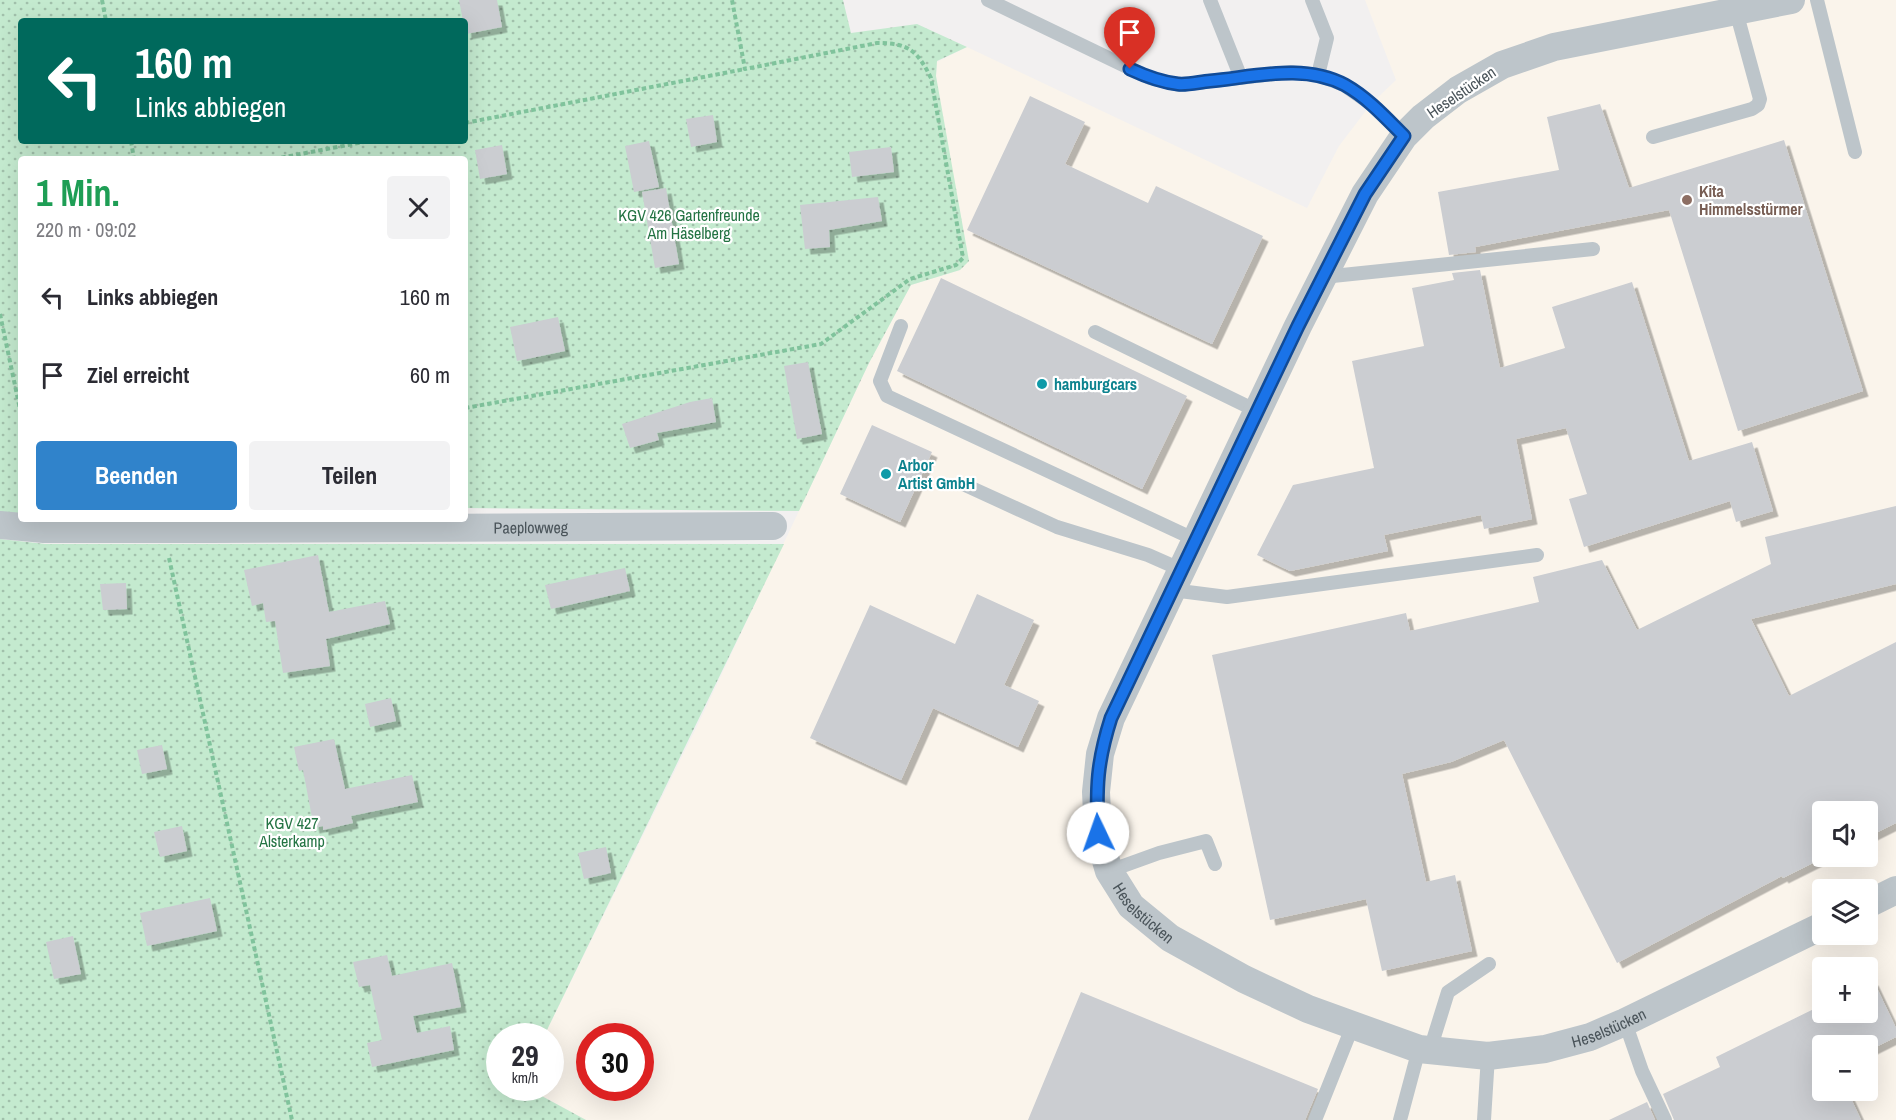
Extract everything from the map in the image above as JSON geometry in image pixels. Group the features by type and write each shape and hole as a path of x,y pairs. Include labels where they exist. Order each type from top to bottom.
{"street":[{"name":"Heselstücken","path":"1791,0 1554,47 1502,65 1458,90 1422,117 1404,136 1365,194 1323,277 1111,718 1100,754 1096,792 1098,833 1109,871 1131,906 1170,938 1244,979 1308,1009 1424,1050 1488,1056 1545,1049 1590,1037 1812,931"},
{"name":"Paeplowweg","path":"0,525 44,529 773,526"},
{"path":"1878,899 1896,890"}],"lane":[{"path":"988,0 1150,78 1179,85 1290,72 1318,75 1344,85 1371,104 1404,136"},
{"path":"1210,0 1241,78"},
{"path":"1312,0 1327,38 1318,75"},
{"path":"1817,0 1855,152"},
{"path":"1653,137 1752,109 1758,105 1760,99 1736,11"},
{"path":"1323,277 1593,249"},
{"path":"901,326 880,381 887,396 1196,540"},
{"path":"1095,332 1257,411"},
{"path":"965,485 1057,527 1148,555 1177,580 1227,597 1537,555"},
{"path":"1109,871 1159,853 1206,841 1215,864"},
{"path":"1400,1120 1424,1050 1448,992 1489,964"},
{"path":"1625,1022 1642,1071 1665,1120"},
{"path":"1315,1120 1353,1025"},
{"path":"1484,1120 1488,1056"}],"path":[{"path":"102,0 105,18"},
{"path":"732,0 745,69"},
{"path":"468,122 877,43 896,43 910,49 923,61 931,78 963,258 956,265 910,279 820,344 468,407"},
{"path":"290,156 353,144"},
{"path":"0,314 18,400"},
{"path":"163,529 292,1120"}],"shaded area":[{"path":"1365,0 1896,0 1896,1120 586,1120 551,1101 564,1101 564,1023 550,1023 700,720 869,363 911,285 960,270 936,76 937,62 967,47 1307,208 1339,146 1371,104 1396,80"}],"green space":[{"name":"KGV 426 Gartenfreunde Am Häselberg","path":"0,0 843,0 851,33 917,24 967,47 937,61 936,76 969,261 960,270 911,285 869,363 799,511 468,508 468,156 18,156 18,514 0,512"},
{"name":"KGV 427 Alsterkamp","path":"0,539 45,544 784,544 550,1023 486,1023 486,1101 551,1101 586,1120 0,1120"}],"building":[{"path":"459,0 497,0 502,27 468,34 468,18 462,18"},
{"path":"1030,96 1085,122 1065,164 1148,203 1156,186 1263,236 1212,344 967,230"},
{"path":"1600,104 1629,188 1784,140 1863,391 1738,431 1669,210 1475,247 1476,252 1449,255 1438,192 1559,170 1547,117"},
{"path":"713,115 717,142 691,147 686,119"},
{"path":"649,141 659,187 634,192 625,146"},
{"path":"502,145 507,174 480,179 475,150"},
{"path":"891,147 894,172 852,177 849,152"},
{"path":"666,188 679,264 655,268 642,192"},
{"path":"878,197 882,221 829,230 830,247 805,249 800,205"},
{"path":"1480,270 1500,368 1565,348 1552,307 1632,282 1689,461 1752,442 1773,511 1736,522 1730,501 1584,547 1569,499 1587,494 1566,428 1516,439 1532,519 1484,529 1481,515 1384,535 1388,551 1290,571 1257,555 1293,485 1374,468 1352,361 1424,346 1412,288 1454,280 1452,273"},
{"name":"hamburgcars","path":"941,278 1187,396 1142,489 897,371"},
{"path":"558,317 565,351 517,361 510,327"},
{"path":"808,362 822,434 797,439 784,366"},
{"path":"712,398 716,422 657,433 659,440 630,448 622,424 690,402"},
{"name":"Arbor Artist GmbH","path":"872,425 932,452 900,522 840,494"},
{"path":"1896,506 1896,584 1751,619 1789,696 1896,642 1896,823 1878,832 1878,801 1812,801 1812,864 1783,878 1782,876 1617,963 1504,740 1451,762 1402,774 1426,882 1455,875 1472,951 1382,971 1366,899 1270,920 1212,655 1406,613 1410,631 1539,602 1533,577 1602,560 1637,630 1771,564 1765,537"},
{"path":"318,555 329,612 385,601 390,624 326,639 330,666 283,673 275,621 266,622 263,603 252,606 244,570"},
{"path":"625,568 630,591 551,609 545,585"},
{"path":"126,583 127,609 103,610 100,584"},
{"path":"977,594 1034,620 1004,685 1039,701 1018,747 933,708 901,780 810,738 870,605 955,644"},
{"path":"391,698 396,721 370,727 365,704"},
{"path":"334,739 345,789 412,775 418,802 351,816 353,823 323,830 323,826 314,828 303,770 299,771 294,747"},
{"path":"162,745 167,769 142,774 137,750"},
{"path":"182,826 187,851 160,857 154,832"},
{"path":"606,847 611,873 584,879 578,853"},
{"path":"210,898 217,931 147,946 140,913"},
{"path":"73,936 81,974 54,979 46,942"},
{"path":"387,955 392,976 452,963 461,1007 413,1016 417,1033 450,1026 454,1050 372,1067 367,1043 382,1040 370,985 359,987 353,962"},
{"path":"1878,990 1896,1028 1896,1037 1878,1046 1878,1035 1812,1035 1812,1101 1852,1101 1861,1120 1674,1120 1663,1094 1720,1067 1716,1057 1812,1010 1812,1023 1878,1023"},
{"path":"1081,992 1318,1089 1305,1120 1028,1120"},
{"path":"1647,1102 1655,1120 1609,1120"}],"place":[{"name":"Kita Himmelsstürmer","path":"1687,200"},
{"name":"hamburgcars","path":"1042,384"},
{"name":"Arbor Artist GmbH","path":"886,474"}],"route":[{"path":"1098,833 1096,792 1100,754 1111,718 1298,326 1365,194 1387,158 1404,136 1371,104 1344,85 1318,75 1290,72 1179,85 1150,78 1130,69"}]}
